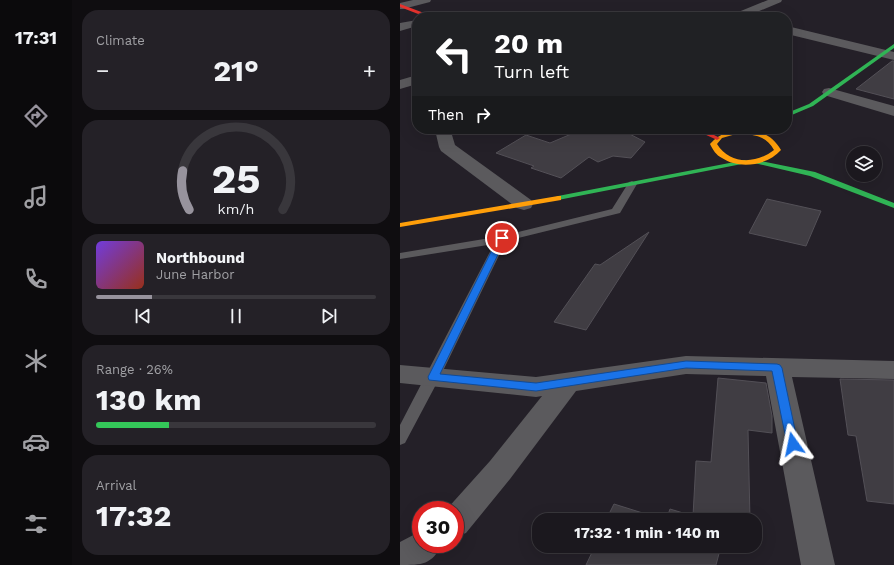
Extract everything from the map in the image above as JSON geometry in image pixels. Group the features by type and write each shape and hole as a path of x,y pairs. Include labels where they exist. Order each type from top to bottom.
{"street":[{"path":"401,5 426,0"},
{"path":"747,12 777,0"},
{"path":"401,5 418,12"},
{"path":"400,27 412,24"},
{"path":"792,31 889,55"},
{"path":"796,122 811,105 829,92 889,55 894,46"},
{"path":"400,85 412,81"},
{"path":"829,92 894,111"},
{"path":"792,113 811,105"},
{"path":"444,134 447,147 524,204"},
{"path":"708,134 717,138"},
{"path":"725,134 717,138 710,151 731,160 745,162 767,160 775,155 780,146 770,138 760,134"},
{"path":"400,225 604,190 745,162"},
{"path":"756,162 812,174 894,206"},
{"path":"795,162 812,174"},
{"path":"604,190 663,168"},
{"path":"400,374 536,387 686,365 894,370"},
{"path":"777,368 818,565"},
{"path":"464,512 500,470 568,382"},
{"path":"400,558 412,553"}],"lane":[{"path":"400,256 502,238 616,211 632,184"},
{"path":"400,439 433,377 502,238"}],"building":[{"path":"894,61 894,99 856,89"},
{"path":"571,134 630,134 645,142 631,158 613,156 598,162 589,157 561,178 531,168 534,166 496,153 526,135 550,143"},
{"path":"767,199 821,211 806,246 749,233"},
{"path":"649,232 586,330 554,322 595,264 600,265"},
{"path":"718,378 766,383 772,416 772,433 748,430 750,513 693,513 696,461 711,462"},
{"path":"840,379 894,380 894,504 867,501 856,436 848,435"},
{"path":"614,504 643,513 610,513"},
{"path":"670,509 683,513 669,513"},
{"path":"592,553 719,553 716,565 586,565"}],"traffic: fast":[{"path":"792,113 811,105 894,46"},
{"path":"558,198 745,162"},
{"path":"756,162 812,174 894,206"}],"traffic: slow":[{"path":"730,134 720,137 713,144 718,152 734,161 753,162 771,156 778,150 775,144 770,140 758,134"},
{"path":"400,225 558,198"}],"traffic: jam":[{"path":"400,5 418,12"},
{"path":"708,134 717,138"}],"route":[{"path":"502,238 433,377 536,387 686,365 777,368 793,444"}]}
